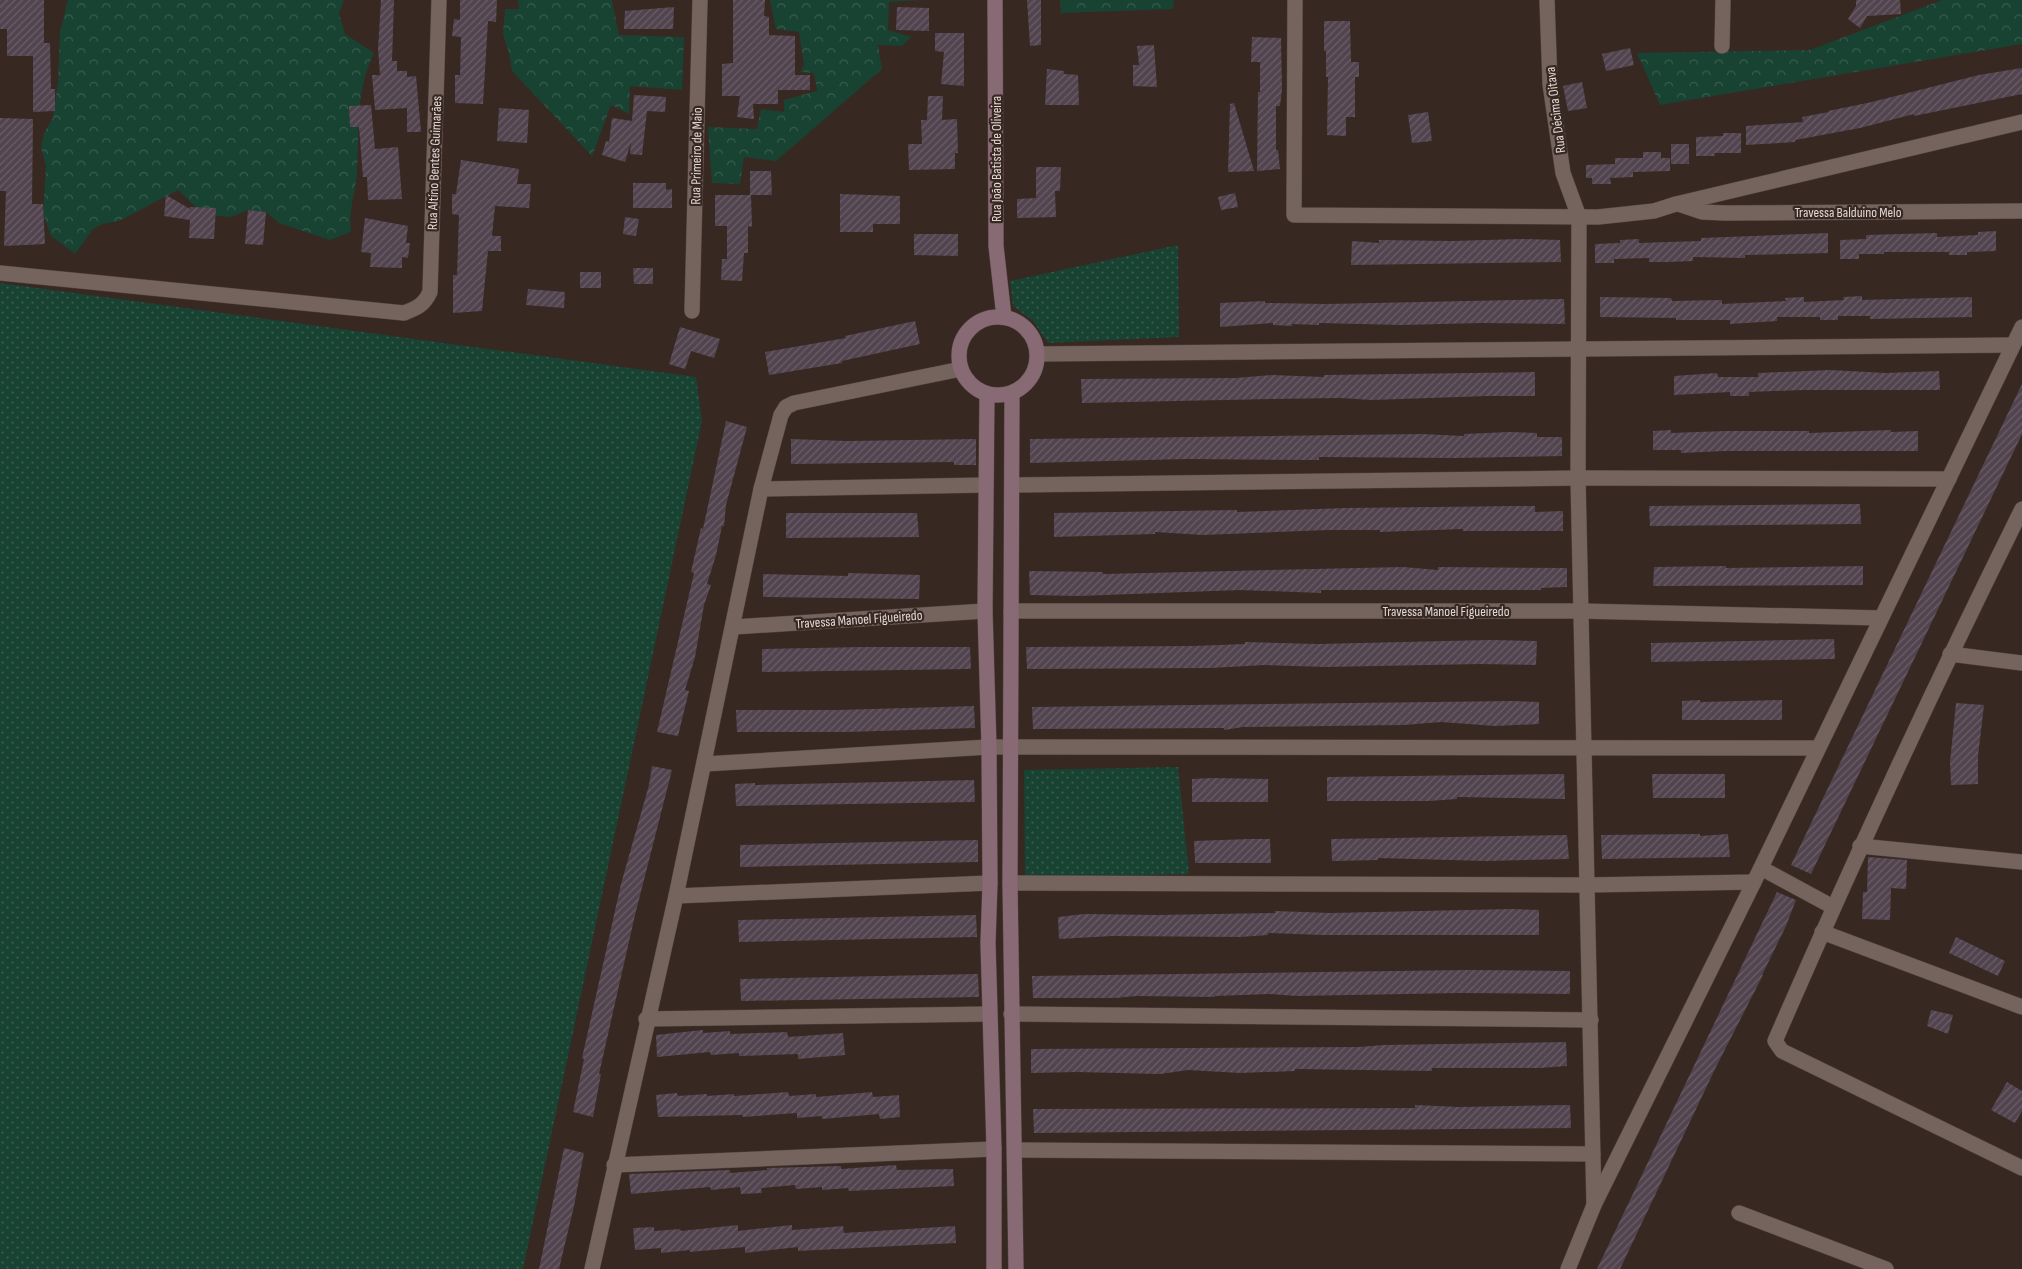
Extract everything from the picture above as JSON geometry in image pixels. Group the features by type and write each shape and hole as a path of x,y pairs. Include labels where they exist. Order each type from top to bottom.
{"street":[{"name":"Rua Altíno Bentes Guimarães","path":"0,273 404,313 417,308 425,303 430,292 439,0"},
{"name":"Rua Primeiro de Maio","path":"692,312 700,0"},
{"name":"Rua João Batista de Oliveira","path":"994,0 996,246 1004,317"},
{"path":"1295,0 1294,215 1579,217 1654,211 1676,204 2022,122"},
{"name":"Rua Décima Oitava","path":"1547,0 1550,84 1561,163 1579,217 1578,478 1594,1205"},
{"path":"1722,46 1724,0"},
{"name":"Travessa Balduino Melo","path":"1676,204 1702,212 1725,213 2022,211"},
{"path":"990,317 1004,317 1017,321 1028,329 1035,341 1038,354 1037,367 1032,378 1023,387 1012,393 1000,396 976,389 967,380 961,369 959,357 960,343 967,331 977,322 990,317"},
{"path":"1568,1269 1594,1205 1761,868 2022,327"},
{"path":"1038,354 2013,345"},
{"path":"592,1269 646,1019 676,896 734,627 761,489 780,415 786,407 794,403 961,369"},
{"path":"1012,393 1010,883 1016,1269"},
{"path":"988,394 985,611 989,747 989,1014 994,1149 994,1269"},
{"path":"1012,485 1578,478 1948,479"},
{"path":"761,489 986,485"},
{"path":"2022,510 1950,654 1860,846 1775,1040 1776,1045 1782,1052 2022,1168"},
{"name":"Travessa Manoel Figueiredo","path":"734,627 985,611"},
{"name":"Travessa Manoel Figueiredo","path":"1011,611 1581,611 1881,618"},
{"path":"1950,654 2022,663"},
{"path":"704,764 989,747 1818,748"},
{"path":"1860,846 2022,862"},
{"path":"1761,868 1833,907"},
{"path":"676,896 990,882"},
{"path":"1010,883 1587,885 1754,882"},
{"path":"1822,932 2022,1006"},
{"path":"646,1019 989,1014"},
{"path":"1012,1014 1590,1020"},
{"path":"614,1165 994,1149"},
{"path":"1015,1150 1593,1154"},
{"path":"1739,1213 1886,1269"}],"green space":[{"path":"68,0 344,0 339,13 345,34 374,53 367,69 360,101 356,182 351,213 351,232 330,240 279,223 266,212 248,210 231,217 204,215 178,190 119,221 103,224 93,229 75,254 51,236 43,213 46,166 41,148 44,133 53,118 58,82 60,32"},
{"path":"518,0 612,0 619,35 684,37 682,90 630,86 629,114 611,105 592,156 512,71 503,34 505,9 519,9"},
{"path":"770,0 923,0 889,2 888,30 911,37 902,46 878,45 882,69 776,161 744,157 740,184 712,183 708,127 757,129 761,109 784,112 784,100 817,91 814,73 800,72 804,65 799,32 776,29"},
{"path":"1060,0 1174,0 1173,9 1061,13"},
{"path":"1942,0 2022,0 2022,44 1660,105 1637,53 1810,50"},
{"path":"1178,245 1179,337 1048,343 1033,321 1013,306 1010,281"},
{"path":"0,283 696,377 702,421 523,1269 0,1269"},
{"path":"1178,767 1189,874 1025,879 1024,770"}],"building":[{"path":"0,0 44,0 44,43 50,43 51,89 55,89 55,111 33,112 33,56 7,56 7,29 0,29"},
{"path":"381,0 394,0 392,61 397,61 397,71 407,71 407,77 416,76 421,132 407,132 407,108 375,110 372,75 380,75 378,49"},
{"path":"460,0 497,0 496,22 488,21 483,104 455,103 455,75 460,75 461,37 452,36 454,19 460,20"},
{"path":"733,0 765,0 764,16 769,17 769,35 795,36 795,75 810,75 810,90 778,90 778,104 753,104 754,119 737,117 740,96 722,96 722,64 733,63"},
{"path":"1027,0 1041,0 1041,45 1030,46"},
{"path":"1856,0 1900,0 1901,14 1867,16 1860,28 1848,19 1856,6"},
{"path":"674,7 673,29 624,29 625,11"},
{"path":"897,7 929,8 929,31 896,30"},
{"path":"1324,21 1350,21 1351,62 1359,62 1359,77 1355,77 1355,117 1346,117 1346,136 1327,135 1328,77 1326,77 1326,51 1324,51"},
{"path":"935,33 964,33 964,86 941,84 944,52 935,51"},
{"path":"1252,37 1281,38 1282,89 1280,106 1276,106 1276,150 1278,150 1280,169 1257,171 1260,62 1251,62"},
{"path":"1154,45 1157,87 1133,86 1133,65 1139,65 1137,46"},
{"path":"1630,48 1634,65 1606,71 1602,54"},
{"path":"2022,68 2022,94 1914,116 1914,114 1860,128 1795,140 1795,142 1746,145 1746,126 1803,122 1802,117 1872,102 1979,75"},
{"path":"1047,69 1064,71 1064,74 1078,75 1079,105 1045,105"},
{"path":"1582,82 1587,108 1568,111 1563,86"},
{"path":"634,95 666,97 665,112 647,111 642,155 630,154 631,142 625,162 602,155 606,141 609,142 612,118 632,121"},
{"path":"928,96 943,96 942,120 957,119 958,153 955,153 955,169 909,170 908,144 922,144 921,120 927,120"},
{"path":"1234,103 1254,171 1228,172 1230,104"},
{"path":"371,105 375,149 398,147 402,199 368,200 367,177 363,177 359,127 350,127 349,106"},
{"path":"499,108 529,110 527,143 497,141"},
{"path":"1428,112 1432,141 1412,143 1408,115"},
{"path":"0,118 33,119 32,204 43,204 45,244 4,246 6,191 0,191"},
{"path":"1723,133 1741,133 1741,153 1714,153 1715,156 1696,156 1696,137 1723,136"},
{"path":"1671,144 1689,144 1689,164 1671,164"},
{"path":"1643,152 1661,152 1661,158 1670,158 1670,171 1633,172 1633,177 1610,178 1611,184 1592,184 1592,178 1586,178 1586,165 1615,164 1615,158 1643,158"},
{"path":"461,160 519,169 517,184 531,184 529,208 495,206 492,236 501,236 501,251 488,251 482,311 453,313 453,275 457,275 459,215 452,214 452,194 456,194"},
{"path":"1036,167 1061,167 1060,191 1055,191 1056,217 1017,218 1017,199 1036,198"},
{"path":"750,171 771,171 772,195 751,195 752,227 748,226 748,253 744,253 742,281 721,280 722,259 727,259 727,226 715,226 715,195 750,195"},
{"path":"633,183 666,183 666,190 672,189 672,208 633,208"},
{"path":"1235,193 1238,207 1221,210 1218,197"},
{"path":"840,194 900,196 900,224 873,224 873,232 840,232"},
{"path":"166,195 190,209 190,207 216,208 214,239 189,238 190,220 164,216"},
{"path":"248,210 266,212 263,245 245,244"},
{"path":"625,217 639,219 636,236 623,234"},
{"path":"365,218 408,226 406,243 410,243 408,258 402,257 402,268 370,267 371,253 361,252"},
{"path":"1996,231 1996,251 1967,252 1967,255 1949,255 1949,252 1884,252 1884,254 1859,254 1859,259 1840,259 1840,240 1866,239 1866,235 1937,233 1937,237 1978,235 1978,232"},
{"path":"1828,233 1828,253 1745,255 1745,258 1693,257 1693,261 1668,262 1649,262 1649,258 1614,259 1614,263 1595,263 1595,244 1620,243 1620,240 1639,239 1639,243 1701,241 1701,238"},
{"path":"914,234 958,234 958,256 914,255"},
{"path":"1379,240 1451,241 1560,240 1561,262 1351,265 1352,241 1379,243"},
{"path":"633,268 653,268 653,284 634,284"},
{"path":"580,272 601,272 601,288 580,288"},
{"path":"528,289 565,292 564,308 526,305"},
{"path":"1862,296 1862,300 1972,297 1972,317 1870,319 1870,316 1838,316 1838,320 1820,320 1820,317 1777,317 1777,321 1730,324 1730,320 1600,317 1600,297 1671,298 1672,301 1722,300 1722,304 1786,301 1785,298 1804,297 1804,302 1844,300 1843,297"},
{"path":"1564,299 1565,324 1482,323 1401,325 1319,323 1319,325 1292,324 1292,326 1273,325 1273,323 1220,327 1220,303 1265,301 1265,303 1327,304"},
{"path":"915,321 920,344 842,361 842,363 769,375 765,352 846,338 845,336"},
{"path":"680,327 720,339 714,358 691,351 685,369 669,364"},
{"path":"1830,370 1886,373 1939,371 1940,390 1803,390 1749,392 1749,396 1730,396 1730,392 1674,395 1674,376 1717,373 1718,377 1758,377 1758,373"},
{"path":"1535,372 1535,396 1082,403 1081,379 1235,378 1272,375 1324,377 1324,375"},
{"path":"2022,384 2022,434 1811,874 1791,865"},
{"path":"726,421 747,427 726,505 724,526 722,526 707,584 711,585 704,605 695,657 685,690 689,691 678,736 657,732 694,573 691,572 701,528 703,529"},
{"path":"1671,430 1671,433 1725,431 1809,431 1809,433 1918,431 1918,451 1725,451 1681,453 1681,450 1653,450 1653,431"},
{"path":"1537,433 1537,437 1562,437 1562,456 1455,458 1319,457 1319,460 1187,459 1030,463 1030,439 1422,434 1464,436 1464,434"},
{"path":"791,439 847,441 976,439 976,465 954,465 954,462 791,464"},
{"path":"1860,504 1861,524 1650,526 1649,506"},
{"path":"1535,506 1535,512 1563,511 1563,531 1463,531 1463,529 1380,532 1380,530 1328,530 1203,535 1155,532 1155,534 1054,537 1054,513 1237,510 1237,512 1345,508"},
{"path":"786,513 917,513 919,537 786,538"},
{"path":"1726,566 1726,568 1863,566 1863,585 1653,586 1654,567"},
{"path":"1403,567 1438,570 1438,567 1567,568 1567,587 1541,588 1541,590 1321,590 1321,593 1240,590 1078,596 1030,595 1029,571 1103,572 1103,574"},
{"path":"848,573 920,575 919,599 763,597 763,574 848,576"},
{"path":"1834,639 1835,659 1651,662 1651,643"},
{"path":"1489,640 1537,641 1536,665 1480,664 1326,667 1265,665 1211,668 1027,669 1026,647 1193,646 1245,644 1245,642 1318,644"},
{"path":"970,647 971,669 762,672 762,649"},
{"path":"1700,700 1700,702 1782,700 1782,720 1682,720 1682,701"},
{"path":"1539,702 1539,724 1495,726 1441,722 1404,725 1243,727 1224,730 1224,728 1033,729 1032,707"},
{"path":"1956,703 1984,705 1978,756 1978,784 1951,785 1950,762"},
{"path":"974,706 975,728 847,732 737,732 736,710 838,710"},
{"path":"652,766 672,770 635,915 599,1074 601,1074 593,1117 573,1112 584,1059 582,1058 621,884 649,785"},
{"path":"1564,774 1565,799 1457,797 1457,799 1429,801 1327,801 1327,777"},
{"path":"1652,774 1725,774 1725,798 1653,798"},
{"path":"1192,779 1268,779 1268,802 1192,802"},
{"path":"974,780 975,802 736,806 735,784"},
{"path":"1700,834 1700,836 1728,834 1730,857 1602,859 1601,835"},
{"path":"1567,835 1569,859 1486,861 1378,858 1378,860 1332,861 1331,839"},
{"path":"1270,839 1271,863 1195,863 1194,841"},
{"path":"978,840 978,862 740,867 740,845"},
{"path":"1868,857 1907,860 1906,889 1891,888 1890,920 1862,919 1863,892 1867,892"},
{"path":"1777,892 1796,900 1763,975 1716,1067 1620,1269 1597,1269"},
{"path":"1539,910 1539,935 1322,935 1268,933 1268,935 1240,937 1112,936 1059,939 1058,917 1084,914 1158,915 1275,913 1275,911 1331,913"},
{"path":"976,915 977,937 739,942 738,920"},
{"path":"1956,937 2005,961 1998,976 1949,953"},
{"path":"1468,970 1570,971 1570,994 1460,993 1297,996 1270,994 1215,997 1033,998 1032,976"},
{"path":"978,974 979,997 741,1001 740,979"},
{"path":"1931,1010 1953,1015 1948,1034 1927,1026"},
{"path":"703,1030 703,1033 730,1031 730,1034 787,1032 788,1037 843,1033 845,1055 798,1059 798,1054 739,1056 739,1053 711,1055 710,1052 657,1057 656,1035"},
{"path":"1566,1042 1567,1066 1540,1068 1432,1068 1432,1071 1295,1069 1295,1071 1240,1073 1188,1070 1160,1074 1031,1073 1031,1049 1359,1047"},
{"path":"2007,1082 2022,1091 2022,1111 2015,1123 1991,1110"},
{"path":"788,1092 789,1096 816,1094 816,1097 872,1092 873,1097 899,1095 900,1117 880,1119 879,1114 822,1119 822,1116 797,1118 797,1113 743,1117 742,1115 658,1117 656,1095 677,1093 678,1096 734,1094 734,1096"},
{"path":"1415,1105 1459,1107 1570,1105 1571,1128 1034,1133 1033,1109 1415,1108"},
{"path":"564,1148 584,1153 574,1206 559,1269 539,1269"},
{"path":"896,1165 897,1170 953,1169 954,1186 849,1191 848,1188 822,1190 822,1187 796,1189 795,1185 761,1188 762,1193 741,1194 740,1187 711,1190 710,1187 631,1194 629,1174 730,1170 730,1173 767,1170 767,1168 841,1166 841,1169"},
{"path":"738,1225 738,1231 792,1225 792,1230 843,1226 844,1233 955,1226 956,1243 798,1251 798,1247 745,1253 745,1247 661,1253 661,1248 635,1250 633,1228 654,1227 654,1231 680,1229 681,1231"}]}
